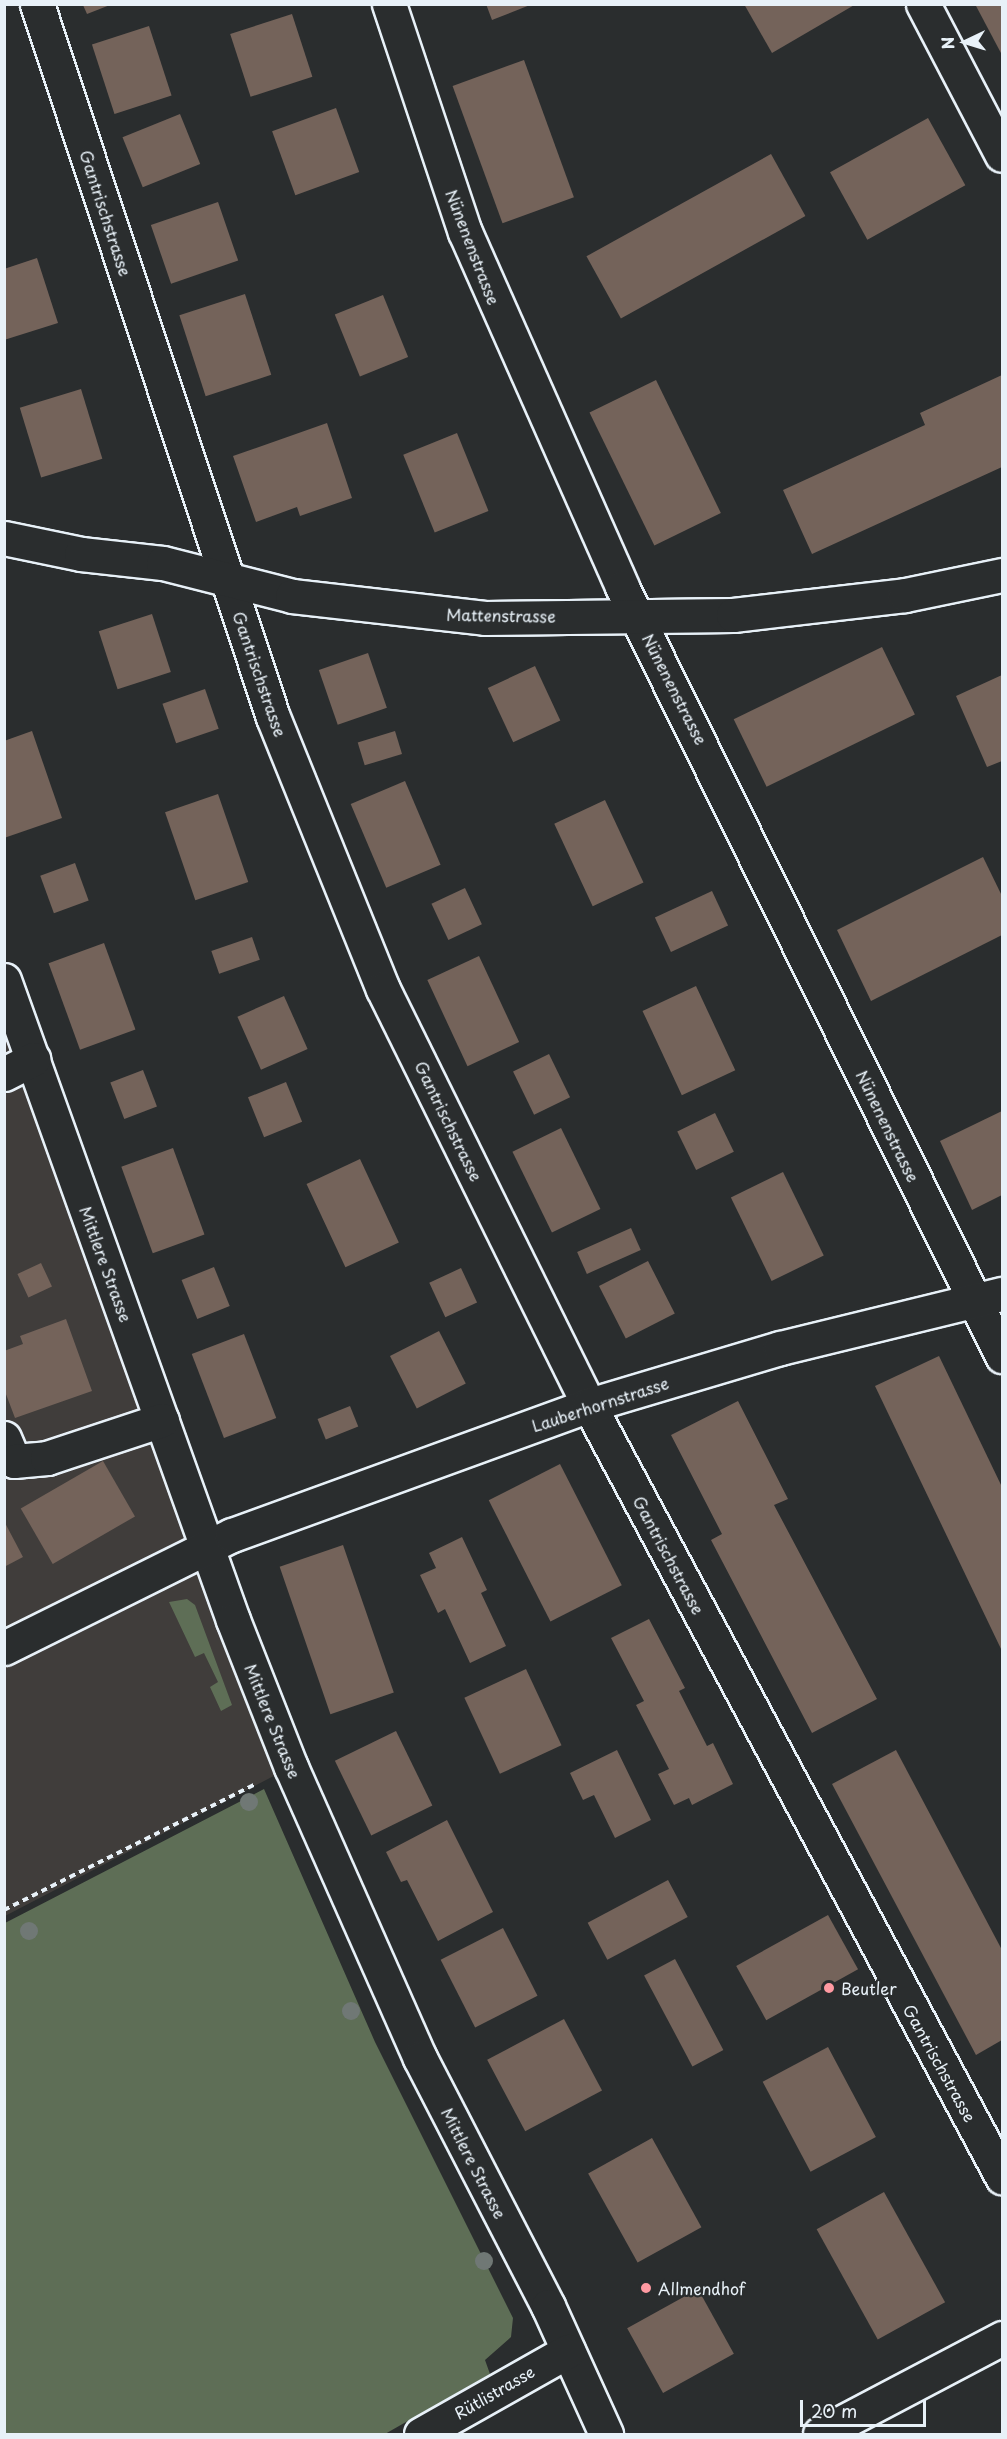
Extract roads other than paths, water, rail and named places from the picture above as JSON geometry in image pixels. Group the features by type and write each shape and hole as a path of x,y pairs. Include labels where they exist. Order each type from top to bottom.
{"street":[{"name":"Gantrischstrasse","path":"37,4 273,717 383,989 590,1405 1002,2177"},
{"name":"Nünenenstrasse","path":"389,4 465,232 638,617 988,1297 1002,1356"},
{"path":"923,4 1002,155"},
{"name":"Mattenstrasse","path":"4,537 227,579 292,596 464,616 638,617 817,607 1002,575"},
{"name":"Mittlere Strasse","path":"4,980 19,1067 162,1420 291,1767 420,2058 568,2351 606,2434"},
{"name":"Lauberhornstrasse","path":"4,1648 208,1546 590,1405 780,1348 988,1297"},
{"path":"4,1438 14,1461 47,1458 162,1420"},
{"path":"820,2434 1002,2338"},
{"name":"Rütlistrasse","path":"421,2434 568,2351"}],"place":[{"name":"Beutler","path":"829,1988"},
{"name":"Allmendhof","path":"646,2288"}]}
